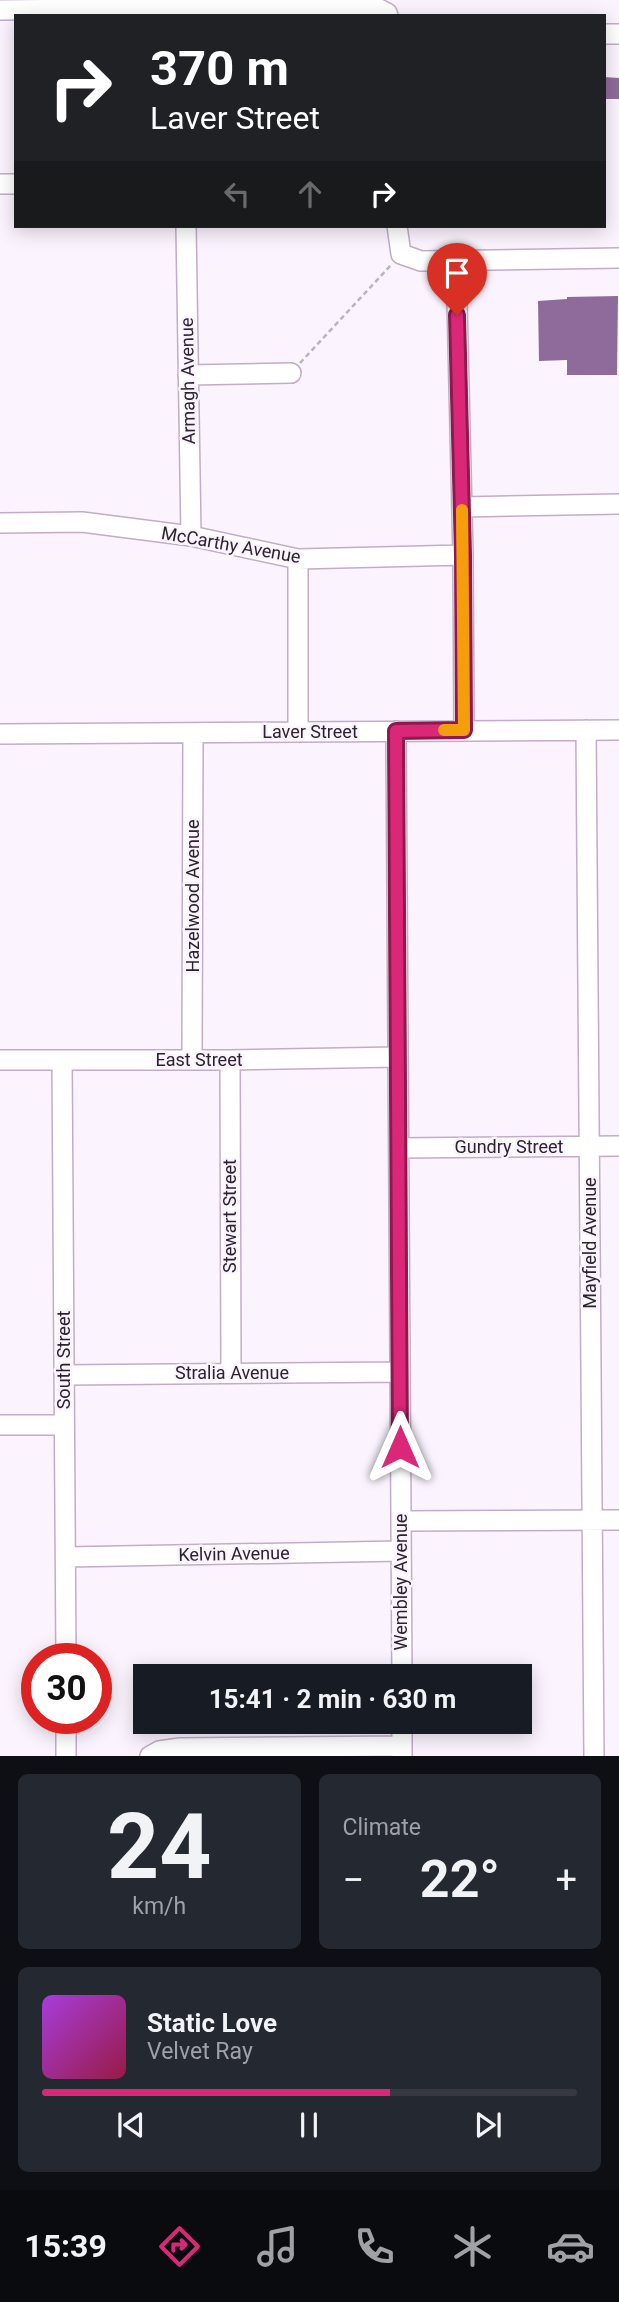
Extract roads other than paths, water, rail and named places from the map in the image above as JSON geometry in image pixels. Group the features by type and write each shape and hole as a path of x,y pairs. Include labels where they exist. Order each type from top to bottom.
{"street":[{"path":"0,10 363,3 387,14"},
{"name":"Armagh Avenue","path":"186,228 191,536"},
{"path":"397,228 401,254 421,261 619,258"},
{"path":"456,260 464,730"},
{"path":"188,375 291,373"},
{"path":"462,508 619,504"},
{"name":"McCarthy Avenue","path":"0,523 82,522 191,536 298,559 463,555"},
{"path":"298,559 298,732"},
{"name":"Mayfield Avenue","path":"586,730 594,1756"},
{"name":"Laver Street","path":"0,734 619,730"},
{"name":"Wembley Avenue","path":"396,731 401,1664"},
{"name":"Hazelwood Avenue","path":"192,1060 193,733"},
{"name":"East Street","path":"0,1060 398,1057"},
{"name":"South Street","path":"62,1060 66,1643"},
{"name":"Stewart Street","path":"230,1060 231,1372"},
{"name":"Gundry Street","path":"399,1147 619,1146"},
{"name":"Stralia Avenue","path":"64,1375 400,1372"},
{"path":"0,1425 64,1425"},
{"path":"401,1521 619,1520"},
{"name":"Kelvin Avenue","path":"66,1557 401,1551"},
{"path":"66,1734 66,1756"},
{"path":"150,1756 159,1751 180,1748 402,1751"}]}
